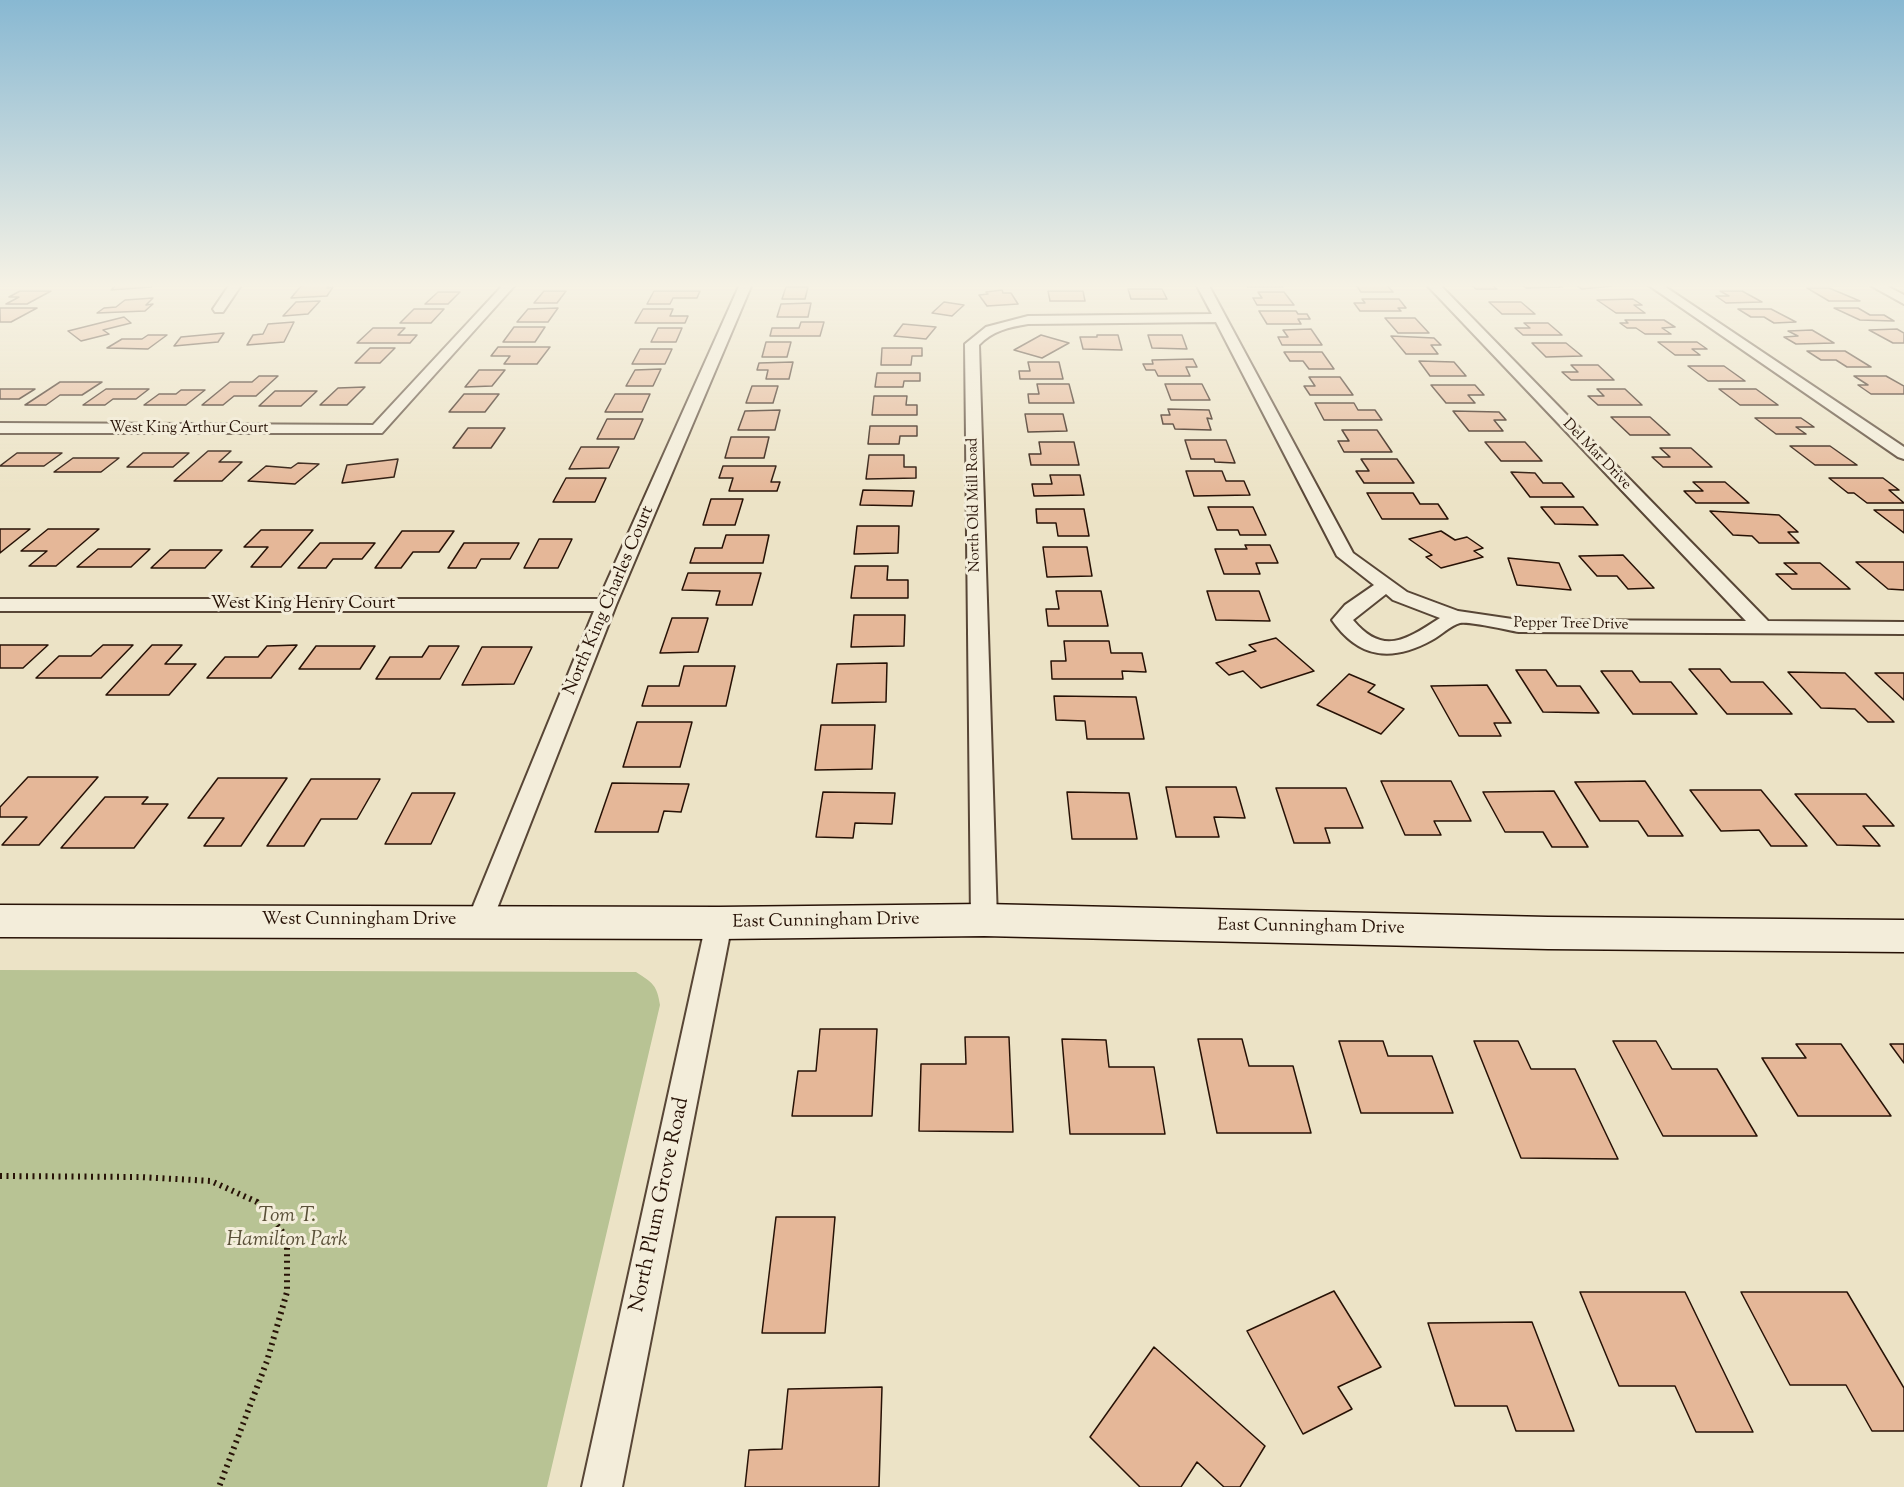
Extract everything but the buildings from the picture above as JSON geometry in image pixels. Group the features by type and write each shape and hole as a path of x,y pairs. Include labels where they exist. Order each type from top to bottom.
{"street":[{"name":"West King Arthur Court","path":"0,428 377,430 447,353"},
{"name":"North King Charles Court","path":"480,921 606,605 716,353"},
{"name":"North Old Mill Road","path":"972,353 984,920"},
{"name":"Pepper Tree Drive","path":"1239,353 1346,556 1400,596 1456,617 1519,626 1904,628"},
{"name":"Del Mar Drive","path":"1499,353 1761,626"},
{"path":"1755,353 1904,454"},
{"path":"1388,585 1352,609 1342,620 1353,635 1371,646 1393,650 1428,635 1456,617"},
{"name":"West King Henry Court","path":"0,605 606,605"},
{"name":"East Cunningham Drive","path":"719,923 984,920 1548,933 1904,936"},
{"name":"West Cunningham Drive","path":"0,921 719,923"},
{"name":"North Plum Grove Road","path":"602,1487 719,923"}],"path":[{"path":"0,1176 140,1177 211,1181 257,1202 287,1237 288,1292 267,1361 219,1487"}],"green space":[{"name":"Tom T. Hamilton Park","path":"0,970 636,972 650,982 656,989 660,1005 547,1487 0,1487"}]}
